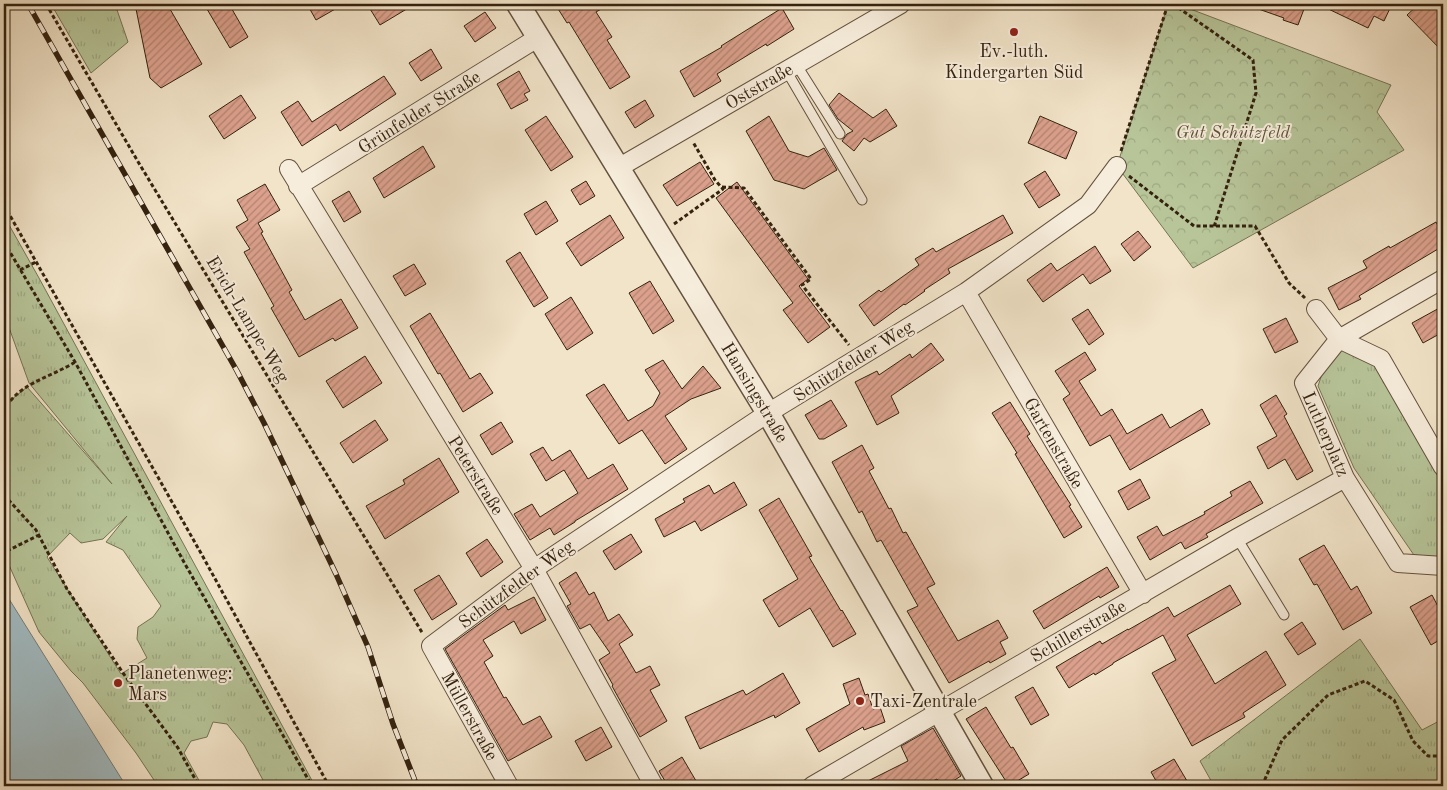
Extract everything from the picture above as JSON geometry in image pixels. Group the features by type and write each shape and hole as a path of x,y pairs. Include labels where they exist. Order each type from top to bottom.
{"street":[{"name":"Hansingstraße","path":"518,4 768,413 982,786"},
{"name":"Oststraße","path":"618,168 900,4"},
{"name":"Grünfelder Straße","path":"298,186 539,37"},
{"name":"Schützfelder Weg","path":"431,646 534,569 768,413 966,292 1088,205 1117,166"},
{"name":"Peterstraße","path":"289,169 534,569 654,786"},
{"path":"1339,339 1443,279"},
{"name":"Gartenstraße","path":"966,292 1143,594"},
{"path":"1316,309 1339,339 1381,359 1443,467"},
{"name":"Lutherplatz","path":"1339,339 1304,384 1345,478 1398,563 1443,566"},
{"name":"Schillerstraße","path":"812,786 1237,538 1345,478"},
{"name":"Müllerstraße","path":"431,646 509,786"}],"lane":[{"path":"791,67 840,134"},
{"path":"791,67 862,200"},
{"path":"1237,538 1284,615"}],"path":[{"name":"Erich-Lampe-Weg","path":"46,4 136,160 431,646"},
{"path":"1168,4 1117,166 1194,226 1255,226 1289,283 1316,309"},
{"path":"1174,4 1253,60 1256,93 1214,227"},
{"path":"685,129 715,180 722,188 744,188 811,279 802,285 858,358"},
{"path":"659,234 722,188"},
{"path":"4,205 202,555 329,786"},
{"path":"4,242 75,362 185,564 312,786"},
{"path":"20,270 36,262"},
{"path":"4,412 7,403 16,393 75,362"},
{"path":"4,463 4,479"},
{"path":"4,495 36,530 68,589 123,673 178,748 199,786"},
{"path":"7,551 39,535"},
{"path":"1262,786 1282,740 1328,695 1365,681 1394,700 1413,741 1428,756 1443,756"}],"green space":[{"path":"51,4 115,4 128,42 91,73"},
{"name":"Gut Schützfeld","path":"1168,4 1177,4 1391,85 1377,112 1404,150 1193,268 1117,166"},
{"path":"4,216 315,786 263,786 263,780 244,745 227,724 213,722 207,737 191,741 184,753 202,786 158,786 136,753 83,683 39,632 4,554 4,412 12,399 27,387 112,484 29,383 7,322 4,321","holes":["127,516 106,542 123,550 161,606 153,617 138,627 137,639 147,658 121,674 47,557 70,533 81,543 103,539"]},
{"path":"1346,346 1380,363 1442,471 1443,561 1416,558 1354,468 1318,386 1326,362"},
{"path":"1360,639 1422,730 1443,719 1443,786 1214,786 1200,761"}],"water":[{"path":"4,591 126,786 4,786"}],"building":[{"path":"135,4 167,4 202,64 161,88 150,78"},
{"path":"204,4 229,4 248,37 230,48"},
{"path":"307,4 344,4 316,20"},
{"path":"367,4 415,4 380,25"},
{"path":"555,4 610,4 596,12 612,37 607,40 630,77 610,89 569,22 567,23"},
{"path":"1250,4 1291,4 1304,9 1298,25 1250,6"},
{"path":"1318,4 1392,4 1384,21 1374,16 1368,28"},
{"path":"1419,4 1431,4 1443,16 1443,52 1407,15"},
{"path":"782,8 794,29 717,74 721,81 694,97 680,71 722,47"},
{"path":"485,12 496,28 475,42 464,26"},
{"path":"431,49 442,68 421,81 409,63"},
{"path":"519,71 530,91 524,94 528,100 511,109 497,84"},
{"path":"384,76 396,94 340,131 336,124 302,146 281,112 298,101 312,122"},
{"path":"839,93 873,118 886,109 897,126 870,142 864,138 854,151 842,141 847,134 853,131 838,119 829,105"},
{"path":"241,95 256,118 224,139 209,116"},
{"path":"645,100 654,116 635,128 625,112"},
{"path":"546,116 573,157 551,171 525,130"},
{"path":"769,116 789,151 808,157 824,148 837,170 804,189 774,180 746,131"},
{"path":"1040,116 1077,132 1066,159 1028,143"},
{"path":"423,146 435,167 384,198 373,178"},
{"path":"700,162 714,184 677,206 663,185"},
{"path":"1045,171 1060,195 1039,208 1024,184"},
{"path":"586,181 595,196 580,205 571,190"},
{"path":"737,182 808,279 799,286 830,327 808,343 783,310 793,303 716,198"},
{"path":"265,184 280,210 258,223 263,232 261,233 292,290 289,292 305,320 341,299 358,328 335,341 333,338 299,357 271,308 274,306 244,252 250,249 236,227 248,220 237,200"},
{"path":"349,191 361,212 344,222 332,201"},
{"path":"546,201 558,221 536,235 524,214"},
{"path":"610,215 624,238 581,266 566,243"},
{"path":"1003,215 1013,233 948,269 950,273 874,326 859,305 919,265 915,259 933,248 936,252"},
{"path":"1436,222 1443,235 1443,246 1359,296 1361,299 1339,310 1328,288 1367,268 1363,261"},
{"path":"1138,231 1151,247 1134,261 1121,244"},
{"path":"1095,246 1111,271 1090,284 1083,274 1043,302 1027,280 1051,263 1057,271"},
{"path":"520,252 548,298 534,307 506,261"},
{"path":"414,264 426,284 405,296 393,276"},
{"path":"650,281 674,321 653,334 629,293"},
{"path":"571,297 593,333 567,350 545,314"},
{"path":"1443,306 1443,332 1423,343 1412,323"},
{"path":"1088,309 1104,334 1089,345 1072,319"},
{"path":"430,313 470,379 480,373 493,393 463,412 410,326"},
{"path":"1286,318 1298,342 1275,353 1263,329"},
{"path":"931,343 944,360 891,396 899,413 877,425 855,382 877,371 879,375 910,354 912,358"},
{"path":"1085,352 1096,370 1079,381 1101,416 1112,409 1127,434 1162,414 1170,428 1202,409 1210,424 1130,470 1110,435 1090,446 1063,399 1070,394 1055,371"},
{"path":"365,356 382,383 343,408 326,381"},
{"path":"663,360 682,389 703,366 721,388 691,399 665,416 687,449 665,464 642,430 619,444 586,395 604,384 628,421 653,406 660,393 645,370"},
{"path":"1276,395 1287,414 1284,416 1313,471 1297,480 1285,459 1268,469 1257,447 1277,436 1260,405"},
{"path":"831,400 847,426 824,439 819,439 805,415"},
{"path":"1010,402 1030,434 1027,436 1071,505 1069,506 1082,527 1064,538 1015,454 1017,453 992,413"},
{"path":"375,420 388,440 353,463 340,443"},
{"path":"501,422 513,442 492,455 480,435"},
{"path":"862,445 874,468 869,471 903,533 906,532 935,584 927,588 958,641 998,620 1008,638 1000,642 1006,654 949,683 907,611 918,606 881,540 877,542 862,511 859,513 832,462"},
{"path":"543,447 552,461 570,450 588,479 613,464 628,489 554,535 550,528 530,540 514,514 532,504 540,517 578,493 564,470 546,481 530,454"},
{"path":"439,458 459,492 385,539 366,506 405,484 403,480"},
{"path":"1140,479 1150,498 1128,510 1118,491"},
{"path":"1250,481 1263,503 1206,534 1208,537 1185,549 1181,542 1150,560 1137,537 1157,526 1163,536 1205,514 1204,512 1232,496 1230,492"},
{"path":"734,482 747,505 701,531 695,521 664,537 655,519 685,502 683,499 709,485 714,494"},
{"path":"779,498 812,556 809,557 856,634 833,647 810,608 779,627 763,600 798,579 759,510"},
{"path":"631,534 642,552 615,570 603,551"},
{"path":"487,539 503,562 481,577 466,553"},
{"path":"1324,545 1351,590 1357,586 1372,613 1343,630 1317,584 1314,585 1299,559"},
{"path":"1107,567 1119,587 1100,598 1099,596 1044,629 1033,611"},
{"path":"576,572 589,595 594,592 608,621 619,614 633,635 619,644 636,673 650,666 660,685 650,690 667,721 640,737 599,660 610,653 590,624 580,629 567,606 571,604 559,583"},
{"path":"439,575 457,604 432,620 414,590"},
{"path":"1230,585 1241,604 1187,635 1215,684 1266,651 1286,685 1243,713 1245,717 1192,746 1152,673 1176,660 1163,635 1069,688 1056,667 1100,641 1102,644 1168,607 1174,617"},
{"path":"1432,595 1443,616 1443,638 1431,645 1410,607"},
{"path":"534,597 546,620 521,634 514,621 483,640 493,656 484,662 504,698 506,697 523,725 540,716 552,737 508,761 445,649 505,605 508,610"},
{"path":"1302,622 1316,644 1298,655 1284,634"},
{"path":"783,673 800,703 775,718 774,715 700,749 685,717 743,690 746,695"},
{"path":"859,678 865,695 868,694 873,709 880,707 885,722 864,730 863,727 819,752 806,729 850,704 843,684"},
{"path":"1033,687 1049,715 1031,725 1015,697"},
{"path":"986,707 1029,774 1009,786 966,719"},
{"path":"601,727 612,747 586,761 575,741"},
{"path":"933,728 961,776 945,786 941,786 937,779 923,786 858,786 908,761 901,746"},
{"path":"682,757 699,786 668,786 659,771"},
{"path":"1174,759 1190,786 1159,786 1151,772"}],"railway":[{"path":"28,4 237,371 264,423 336,574 368,647 393,724 417,786"}],"place":[{"name":"Ev.-luth. Kindergarten Süd","path":"1014,32"},
{"name":"Planetenweg: Mars","path":"118,683"},
{"name":"Taxi-Zentrale","path":"860,701"}]}
